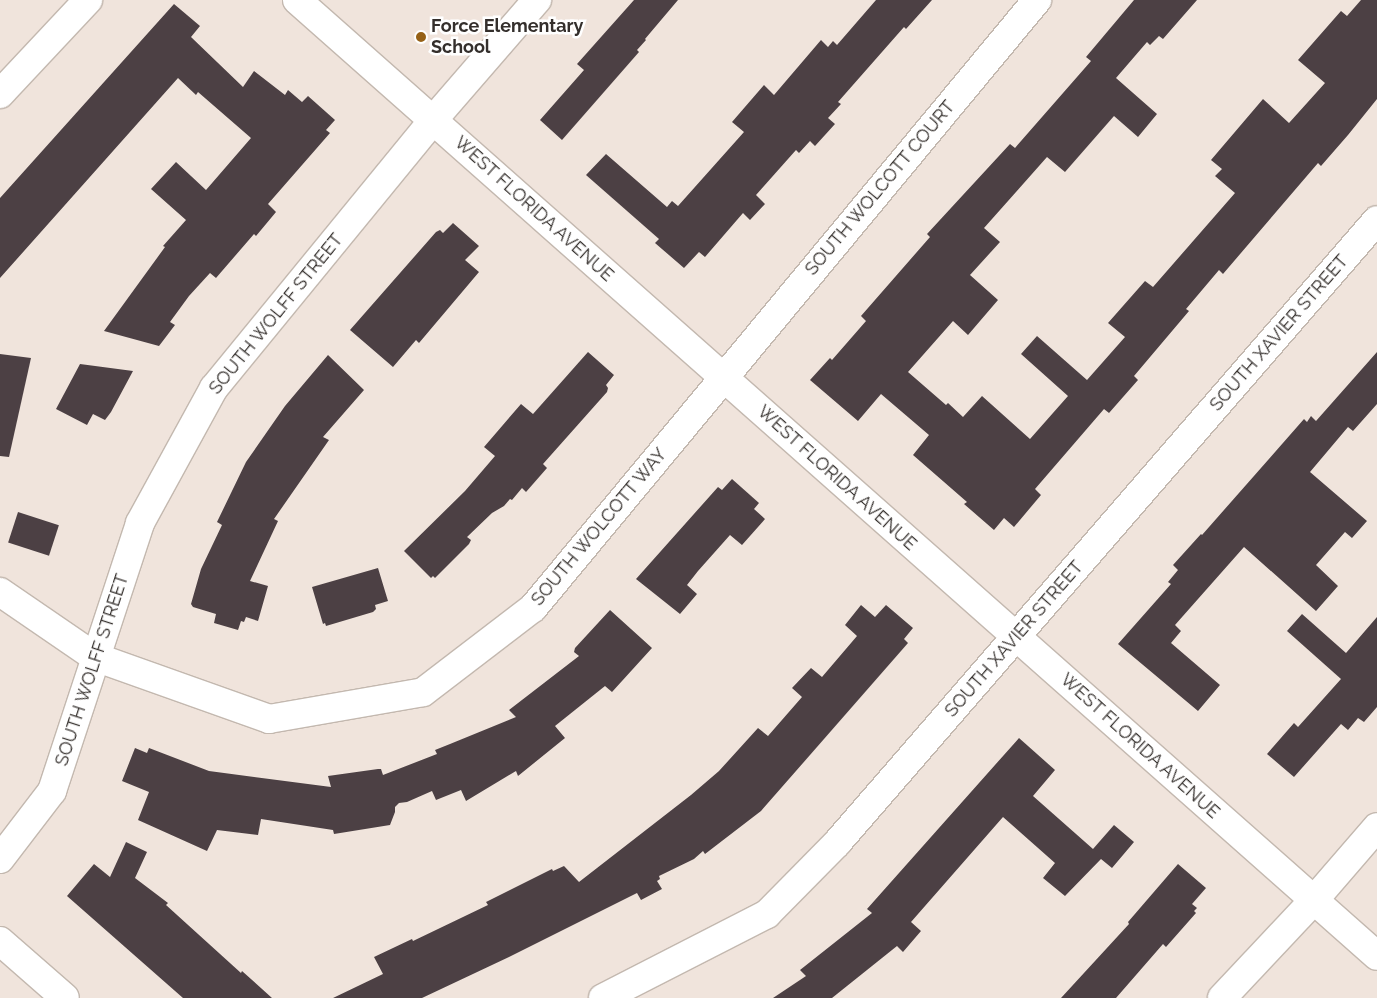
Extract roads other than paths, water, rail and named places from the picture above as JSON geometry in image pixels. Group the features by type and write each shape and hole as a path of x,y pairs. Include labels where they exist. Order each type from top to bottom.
{"street":[{"path":"0,94 88,0"},
{"name":"WEST FLORIDA AVENUE","path":"297,0 1377,956"},
{"name":"SOUTH WOLFF STREET","path":"0,859 52,791 140,523 214,388 433,120 536,0"},
{"name":"SOUTH WOLCOTT COURT","path":"723,377 1037,0"},
{"name":"SOUTH XAVIER STREET","path":"602,998 767,914 837,843 1377,220"},
{"name":"SOUTH WOLCOTT WAY","path":"0,592 95,657 268,719 424,692 533,608 723,377"},
{"path":"1222,998 1314,900 1377,826"},
{"path":"0,942 65,998"}],"place":[{"name":"Force Elementary School","path":"421,37"}]}
